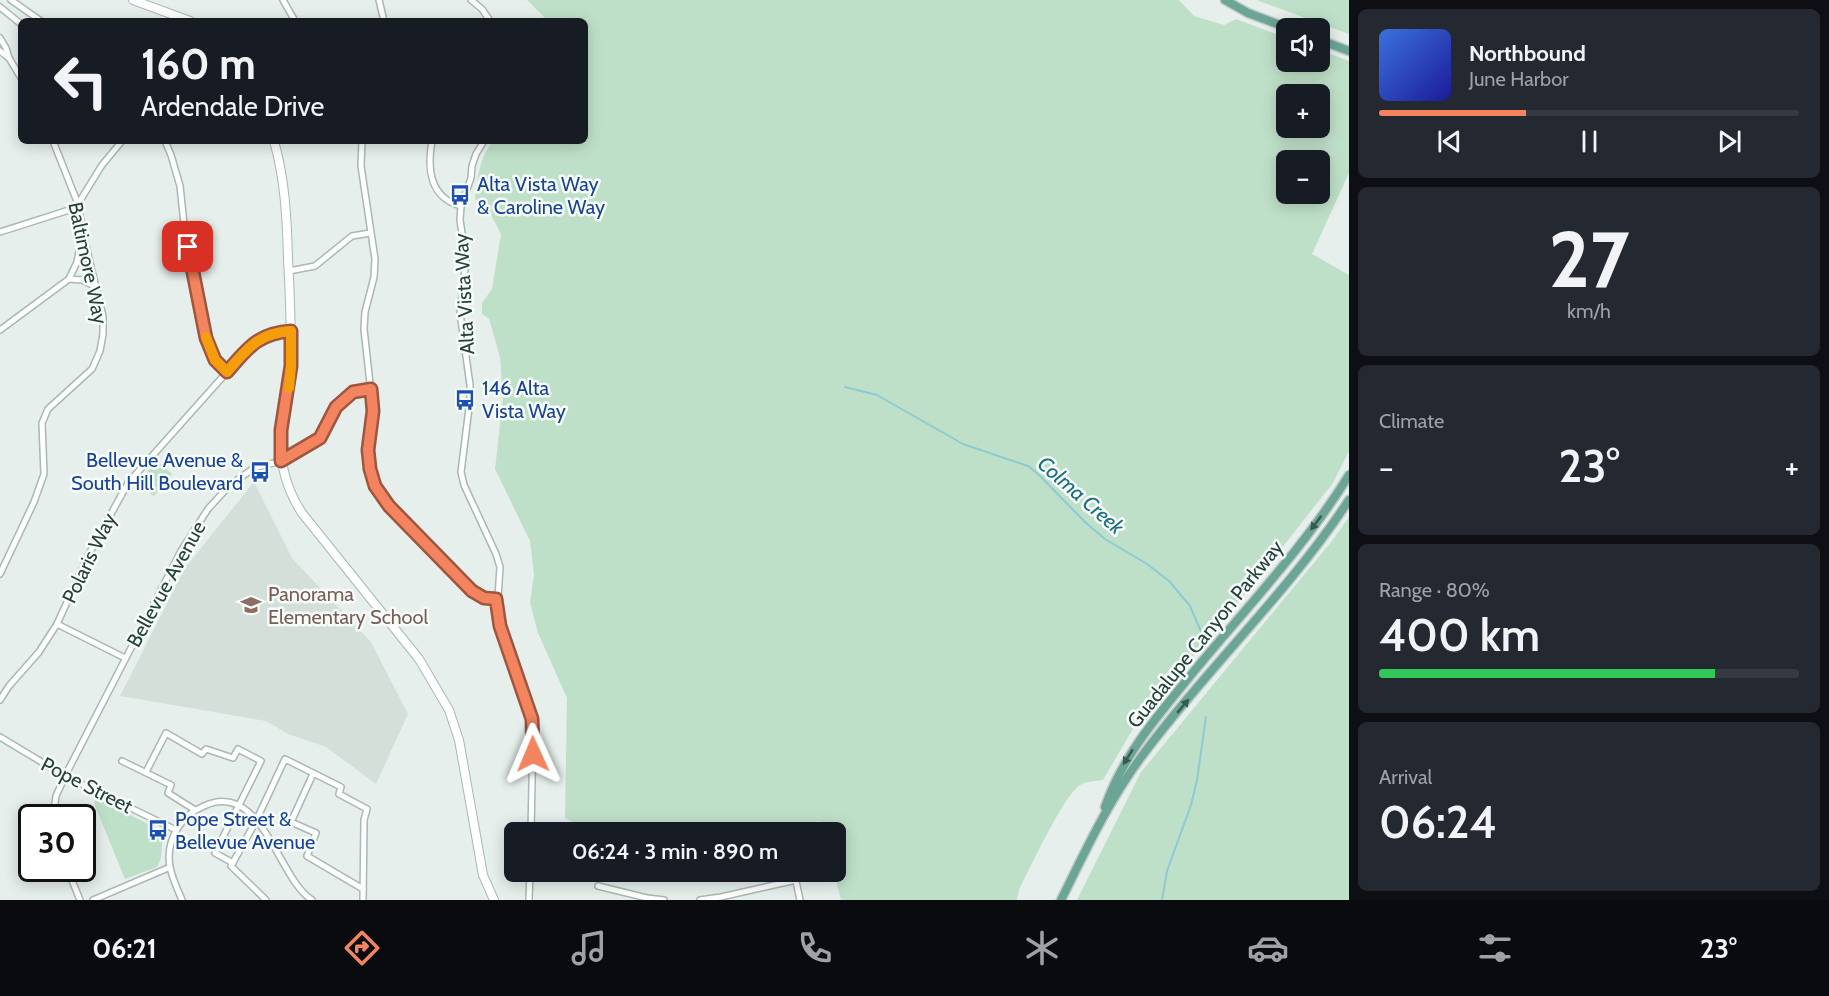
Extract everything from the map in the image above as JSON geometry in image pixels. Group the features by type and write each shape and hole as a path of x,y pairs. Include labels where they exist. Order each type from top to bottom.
{"main road":[{"path":"1224,0 1248,14 1276,24"},
{"path":"1330,44 1349,51"},
{"name":"Guadalupe Canyon Parkway","path":"1100,821 1113,783 1136,744 1307,536 1349,475"},
{"name":"Guadalupe Canyon Parkway","path":"1061,900 1100,821 1150,745 1311,551 1349,500"}],"street":[{"path":"11,0 38,18"},
{"path":"133,0 182,18"},
{"path":"283,0 293,18"},
{"path":"379,0 383,18"},
{"path":"471,0 482,9 488,18"},
{"path":"0,7 18,22"},
{"path":"0,38 18,73"},
{"path":"0,51 9,58"},
{"name":"Baltimore Way","path":"0,574 34,502 44,474 42,423 48,409 92,369 100,351 103,334 102,316 78,204 54,144"},
{"path":"0,230 69,210 78,204 102,165 120,144"},
{"path":"166,144 180,186 184,224 206,338 215,360 227,372"},
{"path":"275,144 282,175 289,271 291,366 281,430 281,461 288,488 302,513 419,659 449,710 459,740 483,875 494,900"},
{"path":"362,144 361,161 375,268 373,286 365,312 364,328 373,411 368,440 368,460 372,478 379,493 472,591 484,598 496,599"},
{"path":"432,144 430,170 433,183 443,197 461,206"},
{"name":"Alta Vista Way","path":"482,144 476,154 461,206 460,220 466,261 460,313 470,385 470,405 461,457 461,472 464,485 500,567 496,599 500,626 532,719 531,822"},
{"path":"289,271 315,266 352,236 370,233"},
{"path":"0,330 69,279 77,262 83,234"},
{"path":"69,279 82,280 96,287"},
{"name":"Polaris Way","path":"0,700 9,686 39,652 57,624 89,554 128,483 246,351 271,333 291,331"},
{"name":"Bellevue Avenue","path":"55,804 65,776 125,658 181,551 208,508 230,485 254,468 281,461 320,438 336,407 353,392 371,389"},
{"path":"57,624 125,658"},
{"path":"146,772 166,733 202,754 206,748 233,758 238,749 261,761 215,853 233,862"},
{"name":"Pope Street","path":"0,737 65,776 176,830"},
{"path":"266,900 231,866 256,821 285,759 341,787 339,794 367,809 364,820 363,900"},
{"path":"122,761 171,785 168,793 195,810"},
{"path":"313,774 291,822 316,833 306,856 363,889"},
{"path":"182,900 168,868 170,847 176,830 195,810 221,801 239,805 247,811 281,856 303,895 312,900"},
{"path":"93,900 168,868"},
{"path":"73,882 80,900"},
{"path":"530,882 530,900"},
{"path":"700,900 787,882"},
{"path":"796,882 800,900"},
{"path":"598,886 664,900"}],"shaded area":[{"name":"Panorama Elementary School","path":"254,482 292,558 371,642 408,714 376,784 326,747 288,734 266,721 120,696 185,568"}],"green space":[{"path":"527,0 1179,0 1194,16 1224,25 1236,19 1276,34 1276,72 1330,72 1330,54 1349,61 1349,173 1312,254 1349,275 1349,451 1333,483 1258,578 1134,727 1103,780 1082,784 1073,792 1047,834 1019,890 1017,900 841,900 836,882 846,882 846,822 572,822 565,818 567,698 538,633 530,603 534,574 530,541 495,469 503,397 500,357 489,319 482,314 482,303 492,289 501,234 486,205 475,199 478,175 485,153 492,144 588,144 588,18 545,18"},
{"path":"1349,0 1349,34 1330,27 1330,18 1305,18 1259,1"},
{"path":"157,461 172,474 154,496 137,483"},
{"path":"1349,517 1349,900 1077,900 1141,772 1332,541"},
{"path":"96,798 163,833 161,858 157,867 125,879 94,803"}],"waterway":[{"name":"Colma Creek","path":"845,387 877,395 963,444 1028,466 1105,539 1147,564 1169,581 1190,606 1202,634"},
{"name":"Colma Creek","path":"1162,900 1167,871 1191,805 1206,717"}],"slow traffic":[{"path":"206,337 215,360 227,372 252,344 261,338 271,333 291,331 289,388"}],"place":[{"name":"Alta Vista Way & Caroline Way","path":"460,195"},
{"name":"146 Alta Vista Way","path":"465,400"},
{"name":"Bellevue Avenue & South Hill Boulevard","path":"260,472"},
{"name":"Panorama Elementary School","path":"251,605"},
{"name":"Pope Street & Bellevue Avenue","path":"158,830"}],"route":[{"path":"188,247 206,338 215,360 227,372 252,344 261,338 271,333 291,331 291,366 281,430 281,461 320,438 336,407 353,392 371,389 373,411 368,450 375,486 389,506 472,591 484,598 496,599 500,626 532,719 533,754"}]}
